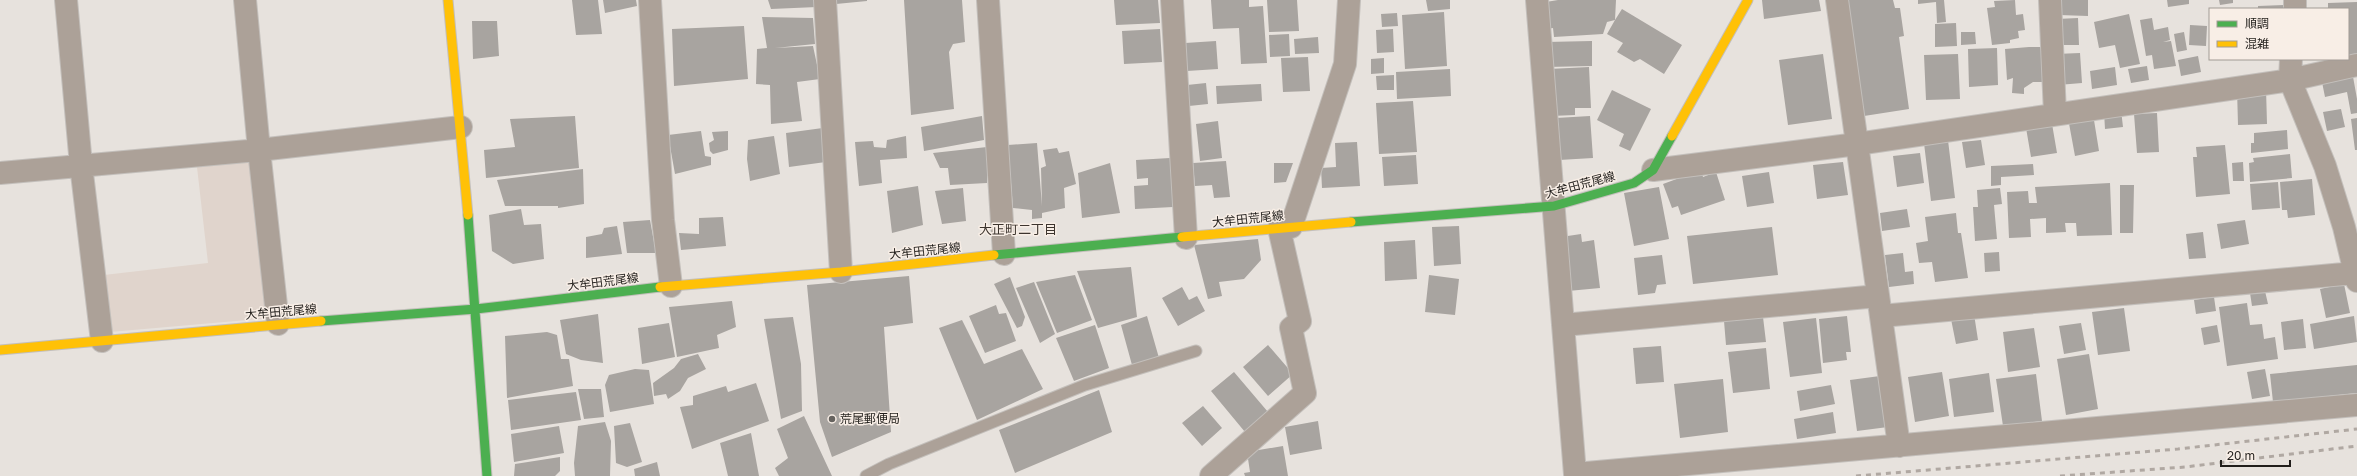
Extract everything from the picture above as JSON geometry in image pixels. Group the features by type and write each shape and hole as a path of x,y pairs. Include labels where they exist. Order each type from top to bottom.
{"main road":[{"path":"448,0 461,127 476,309 487,476"},
{"name":"大牟田荒尾線","path":"0,350 278,324 476,309 671,286 841,272 1004,254 1285,228 1554,206 1634,182 1653,170 1748,0"}],"street":[{"path":"66,0 81,165 102,340"},
{"path":"245,0 259,150 278,324"},
{"path":"650,0 663,220 671,286"},
{"path":"825,0 841,272"},
{"path":"988,0 1004,254"},
{"path":"1172,0 1186,238"},
{"path":"1211,476 1305,393 1292,328 1300,321 1285,228 1345,64 1349,0"},
{"path":"1537,0 1575,474 2357,405"},
{"path":"1837,0 1899,446"},
{"path":"2050,0 2055,114"},
{"path":"1653,170 1856,144 2055,114 2290,69 2357,65"},
{"path":"1563,325 2356,277 2351,227 2325,166 2290,69"},
{"path":"0,173 259,150 461,127"}],"lane":[{"path":"866,476 889,464 1085,385 1196,351"}],"shaded area":[{"path":"253,161 271,318 110,332 104,275 208,263 197,167"}],"building":[{"path":"572,0 598,0 602,34 576,35"},
{"path":"603,0 636,0 637,6 605,13"},
{"path":"768,0 817,0 817,7 771,9"},
{"path":"836,0 867,0 867,1 836,4"},
{"path":"904,0 962,0 965,42 953,44 949,52 954,109 911,115"},
{"path":"1114,0 1158,0 1160,23 1116,25"},
{"path":"1211,0 1249,0 1249,7 1263,6 1267,63 1241,64 1239,28 1213,29"},
{"path":"1267,0 1297,0 1299,31 1269,32"},
{"path":"1426,0 1450,0 1450,9 1428,11"},
{"path":"1558,0 1616,0 1615,20 1607,22 1603,34 1554,37 1553,28 1541,30 1540,3"},
{"path":"1762,0 1819,0 1821,11 1764,19"},
{"path":"1848,0 1893,0 1895,8 1900,8 1904,36 1899,37 1909,109 1864,116"},
{"path":"1918,0 1944,0 1946,22 1937,23 1936,2 1918,4"},
{"path":"2015,0 2016,15 2023,14 2025,30 2018,31 2019,38 2010,40 2010,43 1992,45 1987,8 1995,7 1994,1"},
{"path":"2059,0 2088,0 2088,16 2059,15"},
{"path":"2167,0 2189,0 2189,4 2168,7"},
{"path":"2219,0 2233,0 2233,3 2220,5"},
{"path":"2357,2 2357,58 2349,58 2349,8 2328,8 2328,3"},
{"path":"2284,5 2284,8 2258,8 2258,6"},
{"path":"1622,9 1682,45 1664,74 1640,59 1634,62 1617,52 1623,43 1607,34"},
{"path":"1444,12 1447,66 1405,69 1402,15"},
{"path":"1397,13 1398,26 1382,27 1381,14"},
{"path":"2129,14 2140,64 2120,68 2115,45 2099,48 2094,22"},
{"path":"762,17 813,18 815,44 775,48 813,46 820,79 797,82 802,121 771,124 770,85 756,84 757,49 767,48"},
{"path":"2078,18 2079,45 2058,45 2057,19"},
{"path":"2152,18 2154,30 2168,27 2170,40 2163,42 2171,41 2176,66 2154,69 2152,55 2146,56 2140,20"},
{"path":"472,21 497,21 499,56 473,59"},
{"path":"1956,23 1957,46 1935,47 1935,24"},
{"path":"2190,25 2207,26 2206,46 2189,45"},
{"path":"744,26 748,79 674,86 672,29"},
{"path":"1160,29 1162,62 1124,64 1122,31"},
{"path":"1393,29 1394,52 1377,53 1376,30"},
{"path":"1961,32 1975,32 1976,44 1961,45"},
{"path":"2184,32 2187,50 2177,52 2174,34"},
{"path":"1289,34 1290,56 1270,57 1269,35"},
{"path":"1318,37 1319,53 1295,54 1294,39"},
{"path":"1216,41 1218,69 1187,71 1185,43"},
{"path":"1592,41 1592,66 1547,67 1546,42"},
{"path":"2044,47 2044,82 2033,82 2024,88 2024,94 2012,93 2013,78 2007,80 2005,49"},
{"path":"1997,48 1998,85 1969,87 1968,49"},
{"path":"2080,53 2082,83 2058,85 2056,54"},
{"path":"1823,54 1832,119 1788,125 1779,60"},
{"path":"1958,54 1960,99 1926,100 1924,55"},
{"path":"2198,56 2201,72 2181,76 2178,60"},
{"path":"1308,57 1310,91 1283,92 1281,58"},
{"path":"1384,58 1384,73 1371,74 1371,59"},
{"path":"2147,66 2149,80 2131,83 2128,69"},
{"path":"1589,67 1591,108 1575,108 1575,115 1551,116 1549,69"},
{"path":"2115,67 2117,85 2092,89 2090,71"},
{"path":"1450,69 1451,96 1397,99 1396,72"},
{"path":"2352,71 2357,99 2357,113 2351,114 2347,92 2325,97 2321,77"},
{"path":"1394,75 1394,90 1377,90 1376,76"},
{"path":"1206,83 1208,104 1189,106 1187,85"},
{"path":"1261,84 1262,101 1217,104 1216,86"},
{"path":"2266,88 2267,124 2238,125 2237,89"},
{"path":"1612,90 1651,109 1630,151 1619,146 1624,134 1597,120"},
{"path":"1413,101 1417,152 1379,154 1376,103"},
{"path":"2341,109 2345,127 2327,131 2323,112"},
{"path":"2121,110 2123,127 2105,129 2104,112"},
{"path":"2157,113 2159,152 2137,153 2134,114"},
{"path":"2093,114 2099,151 2075,156 2068,118"},
{"path":"575,116 579,168 486,178 484,150 515,147 510,119"},
{"path":"982,116 984,140 924,151 921,127"},
{"path":"1590,116 1593,158 1559,160 1556,118"},
{"path":"2051,118 2057,153 2031,157 2025,122"},
{"path":"2357,118 2357,150 2355,150 2351,119"},
{"path":"1218,121 1222,158 1200,161 1196,124"},
{"path":"830,127 833,161 789,167 786,133"},
{"path":"2287,130 2288,149 2251,153 2251,143 2254,143 2254,133"},
{"path":"701,131 705,156 711,157 711,165 675,174 668,135"},
{"path":"728,131 728,150 713,154 710,151 709,143 714,140 712,132"},
{"path":"1947,132 1955,198 1931,201 1923,135"},
{"path":"774,136 780,174 750,181 747,159 748,140"},
{"path":"906,136 907,158 880,160 882,183 859,186 855,142 873,141 874,147 886,148 887,140"},
{"path":"1981,140 1985,165 1966,168 1962,142"},
{"path":"1357,142 1360,186 1322,188 1321,168 1336,167 1335,143"},
{"path":"1037,143 1042,206 1041,168 1046,166 1043,150 1057,148 1059,153 1069,151 1076,184 1064,188 1065,208 1042,213 1042,218 1032,219 1032,210 1013,208 1008,145"},
{"path":"2225,145 2230,194 2196,197 2193,157 2197,157 2196,147"},
{"path":"987,147 987,183 950,185 948,168 940,168 933,153"},
{"path":"1920,153 1924,183 1897,187 1893,156"},
{"path":"2290,154 2292,178 2250,182 2249,163 2254,162 2253,158"},
{"path":"1416,155 1418,184 1384,186 1382,157"},
{"path":"1170,158 1173,207 1135,209 1134,186 1148,185 1148,178 1137,179 1136,160"},
{"path":"1226,161 1230,197 1214,198 1212,185 1195,186 1193,163"},
{"path":"1843,162 1848,195 1817,199 1813,165"},
{"path":"2243,162 2244,181 2233,181 2232,163"},
{"path":"1110,163 1120,213 1082,218 1078,173"},
{"path":"1274,163 1293,163 1286,182 1274,183"},
{"path":"2033,164 2034,175 2001,177 2001,185 1991,186 1991,166"},
{"path":"583,169 584,204 558,208 558,206 505,206 497,180"},
{"path":"1701,170 1703,177 1716,172 1725,200 1681,215 1678,206 1672,208 1663,184"},
{"path":"1769,172 1774,203 1747,207 1742,176"},
{"path":"2312,179 2315,215 2288,218 2287,210 2282,210 2280,182"},
{"path":"2278,182 2280,208 2252,210 2250,184"},
{"path":"2110,183 2112,235 2077,236 2076,223 2065,223 2066,232 2046,233 2046,218 2030,219 2031,237 2009,238 2007,192 2028,191 2029,203 2037,203 2035,187"},
{"path":"2120,185 2134,185 2133,233 2120,233"},
{"path":"918,186 923,225 892,233 887,191"},
{"path":"1659,187 1669,239 1634,246 1624,193"},
{"path":"963,188 966,221 942,224 935,191"},
{"path":"2000,188 2002,204 1994,205 1997,239 1975,241 1973,207 1978,207 1977,190"},
{"path":"521,209 524,225 541,224 544,259 513,264 492,251 489,215"},
{"path":"1907,209 1910,227 1882,231 1880,213"},
{"path":"1956,213 1958,233 1961,233 1968,278 1935,282 1932,262 1919,263 1916,243 1928,241 1925,217"},
{"path":"723,217 726,246 681,250 679,233 699,234 699,218"},
{"path":"650,220 656,253 627,253 623,222"},
{"path":"2245,220 2249,244 2221,249 2217,224"},
{"path":"617,226 622,254 586,258 586,237 602,234 604,228"},
{"path":"1459,226 1461,264 1434,266 1432,227"},
{"path":"1772,227 1778,275 1693,284 1687,236"},
{"path":"2203,232 2206,258 2189,259 2186,234"},
{"path":"1581,234 1582,242 1594,240 1600,288 1568,291 1561,237"},
{"path":"1258,239 1261,260 1244,279 1219,282 1222,296 1208,299 1194,245"},
{"path":"1415,240 1417,279 1385,281 1384,242"},
{"path":"1999,252 2000,271 1985,272 1984,253"},
{"path":"1903,253 1905,272 1913,271 1914,284 1889,287 1885,255"},
{"path":"1662,255 1666,284 1657,285 1655,293 1638,295 1634,258"},
{"path":"1131,267 1137,317 1098,328 1077,271"},
{"path":"1075,275 1092,320 1057,333 1036,282"},
{"path":"1429,275 1459,279 1455,315 1425,312"},
{"path":"909,276 913,323 884,327 891,432 832,457 820,422 807,285"},
{"path":"1010,277 1025,317 1022,326 1017,328 994,284"},
{"path":"1034,282 1055,334 1040,343 1016,288"},
{"path":"2344,284 2350,313 2326,318 2320,289"},
{"path":"1182,287 1189,300 1197,296 1205,311 1178,326 1162,298"},
{"path":"2265,291 2268,304 2252,306 2250,293"},
{"path":"2214,297 2216,311 2196,314 2194,300"},
{"path":"732,301 736,327 717,335 719,348 677,357 669,307"},
{"path":"2247,303 2250,325 2262,324 2264,339 2275,337 2278,359 2227,366 2219,307"},
{"path":"996,305 999,314 1006,313 1016,341 985,353 969,316"},
{"path":"2124,308 2130,351 2098,355 2092,312"},
{"path":"598,314 603,363 581,360 566,354 560,320"},
{"path":"1974,314 1978,340 1956,344 1951,319"},
{"path":"1147,316 1159,358 1132,365 1121,325"},
{"path":"1847,316 1851,352 1846,352 1847,360 1823,363 1819,319"},
{"path":"2354,316 2357,342 2314,349 2310,324"},
{"path":"793,317 801,364 802,411 781,419 764,319"},
{"path":"1763,317 1766,342 1726,345 1724,321"},
{"path":"1816,318 1822,373 1790,377 1783,322"},
{"path":"2303,319 2306,348 2284,350 2281,322"},
{"path":"962,320 984,364 1022,349 1043,389 977,420 939,328"},
{"path":"669,323 675,357 642,364 638,328"},
{"path":"2081,323 2086,350 2064,354 2059,326"},
{"path":"1095,325 1109,368 1074,381 1056,338"},
{"path":"2217,325 2220,342 2204,345 2201,328"},
{"path":"2034,328 2040,367 2008,372 2003,332"},
{"path":"547,332 557,335 561,359 569,359 573,386 507,398 505,336"},
{"path":"1268,345 1293,374 1268,396 1243,367"},
{"path":"1661,346 1664,382 1636,384 1633,348"},
{"path":"1766,348 1770,389 1733,393 1728,352"},
{"path":"698,354 706,369 688,378 680,391 668,399 666,394 654,396 653,383 674,368 681,359"},
{"path":"2089,354 2098,409 2066,415 2057,359"},
{"path":"2357,365 2357,393 2273,402 2270,374"},
{"path":"635,369 649,370 654,404 610,412 605,385 609,375"},
{"path":"2265,369 2270,396 2252,399 2247,372"},
{"path":"1234,372 1268,412 1245,432 1211,391"},
{"path":"1942,372 1949,416 1915,422 1908,377"},
{"path":"1989,373 1994,412 1954,417 1949,379"},
{"path":"2036,374 2042,421 2003,426 1996,379"},
{"path":"1880,376 1888,427 1857,431 1850,380"},
{"path":"1723,379 1728,432 1680,438 1674,384"},
{"path":"756,383 769,421 692,449 680,407 693,405 693,396 726,386 728,392"},
{"path":"1831,385 1835,404 1800,411 1797,391"},
{"path":"578,389 601,389 604,417 584,419"},
{"path":"1099,390 1112,432 1015,473 999,430"},
{"path":"576,392 581,420 511,430 508,400"},
{"path":"1203,406 1222,428 1202,446 1182,423"},
{"path":"1833,412 1836,433 1797,439 1794,419"},
{"path":"804,416 832,476 779,476 775,468 788,458 777,429"},
{"path":"1318,421 1322,449 1290,455 1285,427"},
{"path":"605,422 611,441 610,476 575,476 574,463 578,426"},
{"path":"630,423 642,462 627,467 616,463 614,426"},
{"path":"559,426 564,453 514,462 511,434"},
{"path":"751,433 759,476 728,476 720,443"},
{"path":"1283,446 1288,476 1245,476 1244,473 1250,472 1247,452"},
{"path":"560,457 560,471 555,476 514,476 515,464"},
{"path":"657,462 660,476 635,476 634,469"}],"railway":[{"path":"1856,476 2178,449 2357,429"},
{"path":"2060,476 2185,467 2357,446"}],"traffic: fast":[{"path":"1351,222 1554,206 1634,183 1653,170 1672,136"},
{"path":"468,215 487,476"},
{"path":"994,255 1182,237"},
{"path":"321,321 476,309 660,287"}],"traffic: slow":[{"path":"448,0 468,215"},
{"path":"1672,136 1748,0"},
{"path":"1182,237 1351,222"},
{"path":"660,287 841,272 994,255"},
{"path":"0,350 321,321"}],"place":[{"name":"荒尾郵便局","path":"832,419"}],"district":[{"name":"大正町二丁目","path":"1018,229"}]}
